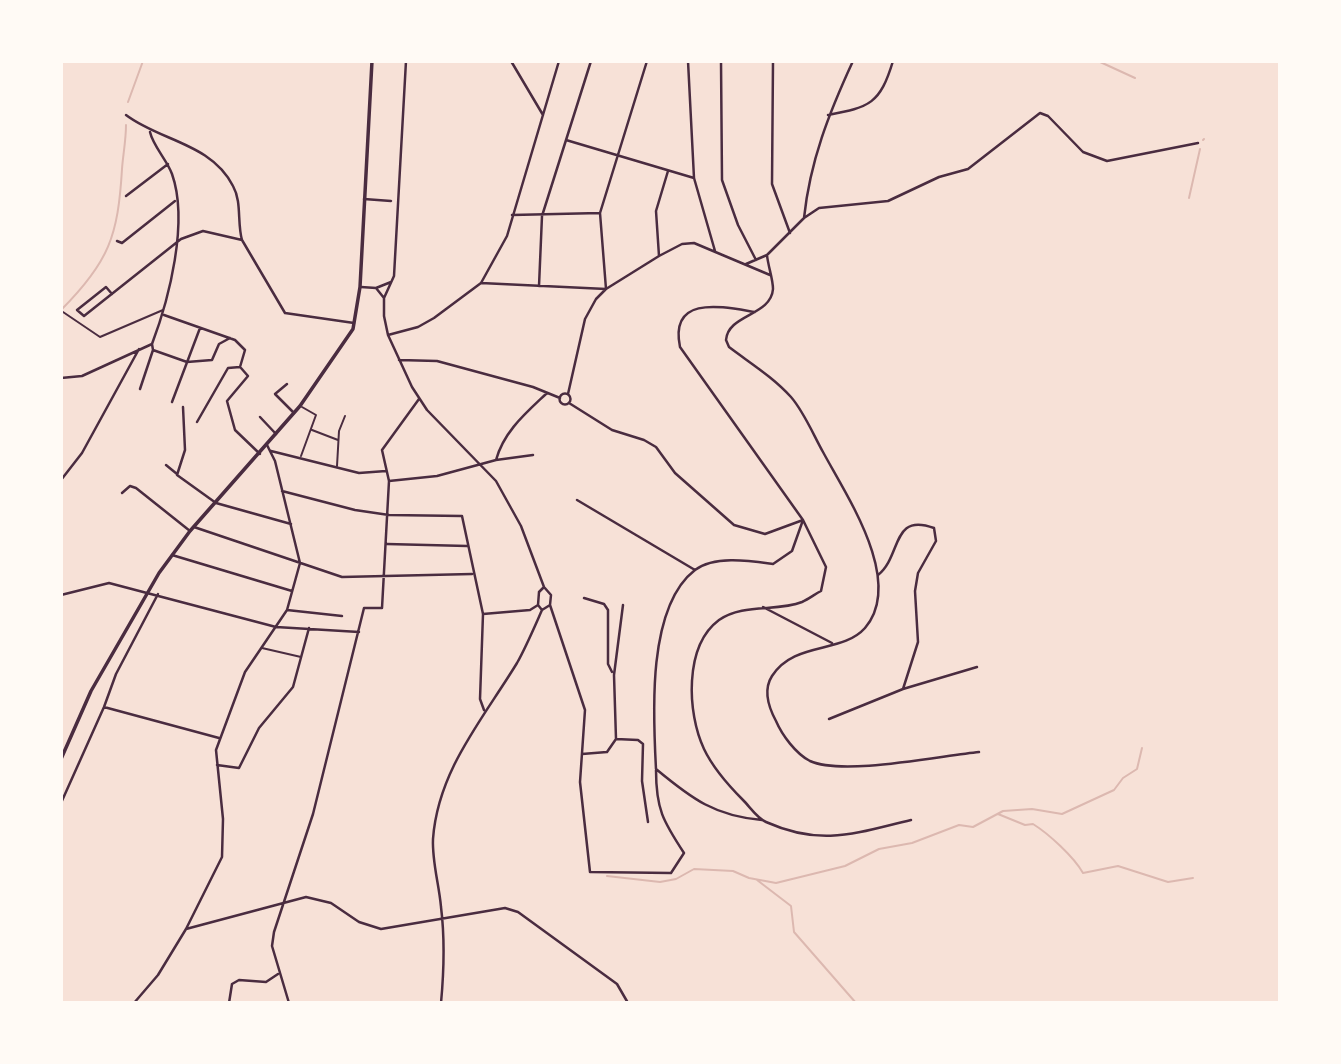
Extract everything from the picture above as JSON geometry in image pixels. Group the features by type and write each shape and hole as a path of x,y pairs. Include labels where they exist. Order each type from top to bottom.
{"main road":[{"path":"61,759 91,691 147,591 192,529 295,413 355,324 360,287 372,61"}],"street":[{"path":"406,61 391,282 384,298 388,335 419,399 496,481 521,526 544,587 551,595 550,605 586,710 580,782 590,872 671,873 684,853 662,820 656,799 653,686 662,631 678,589 695,570 706,565 745,560 773,564 792,551 803,520"},
{"path":"511,61 543,115"},
{"path":"388,335 418,327 481,283 507,236 559,61"},
{"path":"539,286 542,216 591,61"},
{"path":"606,289 600,213 647,61"},
{"path":"688,61 694,178 716,252"},
{"path":"721,61 722,180 738,225 755,260"},
{"path":"773,61 772,184 790,234"},
{"path":"804,218 808,184 828,115 853,61"},
{"path":"828,115 866,108 872,103 887,79 892,61"},
{"path":"746,264 767,256 804,218 828,206 888,201 939,177 968,169 1040,113 1048,116 1083,152 1107,160 1198,143"},
{"path":"126,115 150,132 177,138 192,147 231,183 235,189 242,240 285,313 355,324"},
{"path":"140,389 163,312 177,242 174,177 150,132"},
{"path":"566,140 694,178"},
{"path":"126,196 168,164"},
{"path":"659,256 656,211 668,171"},
{"path":"391,201 398,190"},
{"path":"117,242 122,243 176,200"},
{"path":"364,200 391,201"},
{"path":"391,201 397,213"},
{"path":"512,215 600,213"},
{"path":"112,294 106,286 77,310 84,316 112,294 177,242 203,232 242,240"},
{"path":"569,403 568,394 585,319 596,299 606,289 659,256 686,243 716,252 770,275"},
{"path":"767,256 772,294 755,312 730,327 726,340 729,347 776,381 793,399 862,523 878,575 877,600 864,628 845,640 796,654 772,677 767,704 782,735 809,760 838,767 979,752"},
{"path":"360,287 376,288 391,282"},
{"path":"481,283 606,289"},
{"path":"376,288 384,298"},
{"path":"589,288 596,299"},
{"path":"755,312 714,306 695,309 687,314 679,328 680,347 803,520 826,567 821,591 801,602 763,607 720,620 700,641 694,675 694,715 704,750 726,783 762,820"},
{"path":"63,312 100,337 163,312 230,338 245,350 240,367"},
{"path":"172,401 200,328"},
{"path":"153,350 187,362 212,360 219,344 230,338"},
{"path":"61,378 82,376 152,344"},
{"path":"61,480 82,453 139,349"},
{"path":"399,360 437,361 560,398 568,394"},
{"path":"197,422 228,368 240,367"},
{"path":"240,367 248,376 227,401 235,430 260,454"},
{"path":"287,384 275,394 295,413"},
{"path":"496,460 499,448 516,422 547,393"},
{"path":"560,398 561,403 569,403 612,430 644,440 656,447 675,473 734,525 765,534 803,520"},
{"path":"289,1003 278,974 272,946 283,902 313,814 364,608 382,608 389,481 382,450 419,399"},
{"path":"300,406 316,415 300,457"},
{"path":"177,475 185,450 183,407"},
{"path":"338,468 338,440 345,416"},
{"path":"260,417 276,434"},
{"path":"311,430 338,440"},
{"path":"142,1003 135,1001 158,975 186,929 222,857 223,819 216,750 219,738 245,672 287,610 300,563 271,451 267,445"},
{"path":"271,451 359,473 386,471"},
{"path":"389,481 437,476 482,466 496,460 533,455"},
{"path":"166,465 216,503 290,524"},
{"path":"121,492 130,486 136,488 192,529 342,577 472,574"},
{"path":"282,491 355,510 389,515 462,516 472,574 483,614 480,699 484,710"},
{"path":"577,500 695,570"},
{"path":"878,575 888,568 898,535 908,526 920,523 934,528 936,541 918,573 915,591 918,642 903,689"},
{"path":"387,544 467,546"},
{"path":"172,555 292,591"},
{"path":"61,594 109,583 275,627 359,632"},
{"path":"542,610 538,606 539,592 544,587"},
{"path":"61,803 116,674 158,594"},
{"path":"584,598 604,604 608,610 608,664 614,675"},
{"path":"441,1003 442,920 433,836 449,776 484,710 517,663 542,610 550,605"},
{"path":"582,754 607,752 616,740 614,675 623,605"},
{"path":"483,614 530,610 538,606"},
{"path":"763,607 832,643"},
{"path":"287,610 342,616"},
{"path":"217,765 239,768 259,728 293,687 309,628"},
{"path":"261,648 302,657"},
{"path":"829,719 903,689 977,667"},
{"path":"104,707 219,738"},
{"path":"616,740 638,740 643,744 642,781 648,822"},
{"path":"656,769 694,800 732,818 762,820 790,831 829,838 911,820"},
{"path":"186,929 283,902 319,899 359,922 381,929 442,920 488,908 512,909 609,978 628,1003"},
{"path":"229,1003 232,984 239,980 267,982 278,974"}],"waterway":[{"path":"128,102 143,61"},
{"path":"1098,61 1135,78"},
{"path":"61,310 100,262 114,230 126,125"},
{"path":"1189,198 1200,149"},
{"path":"607,876 660,882 676,879 694,869 733,871 749,878 776,883 845,866 879,849 912,843 959,825 973,827 1003,811 1032,809 1062,814 1114,790 1123,778 1137,769 1142,748"},
{"path":"998,814 1039,828 1067,853 1083,873 1118,866 1168,882 1193,878"},
{"path":"757,880 791,906 794,932 856,1003"}]}
